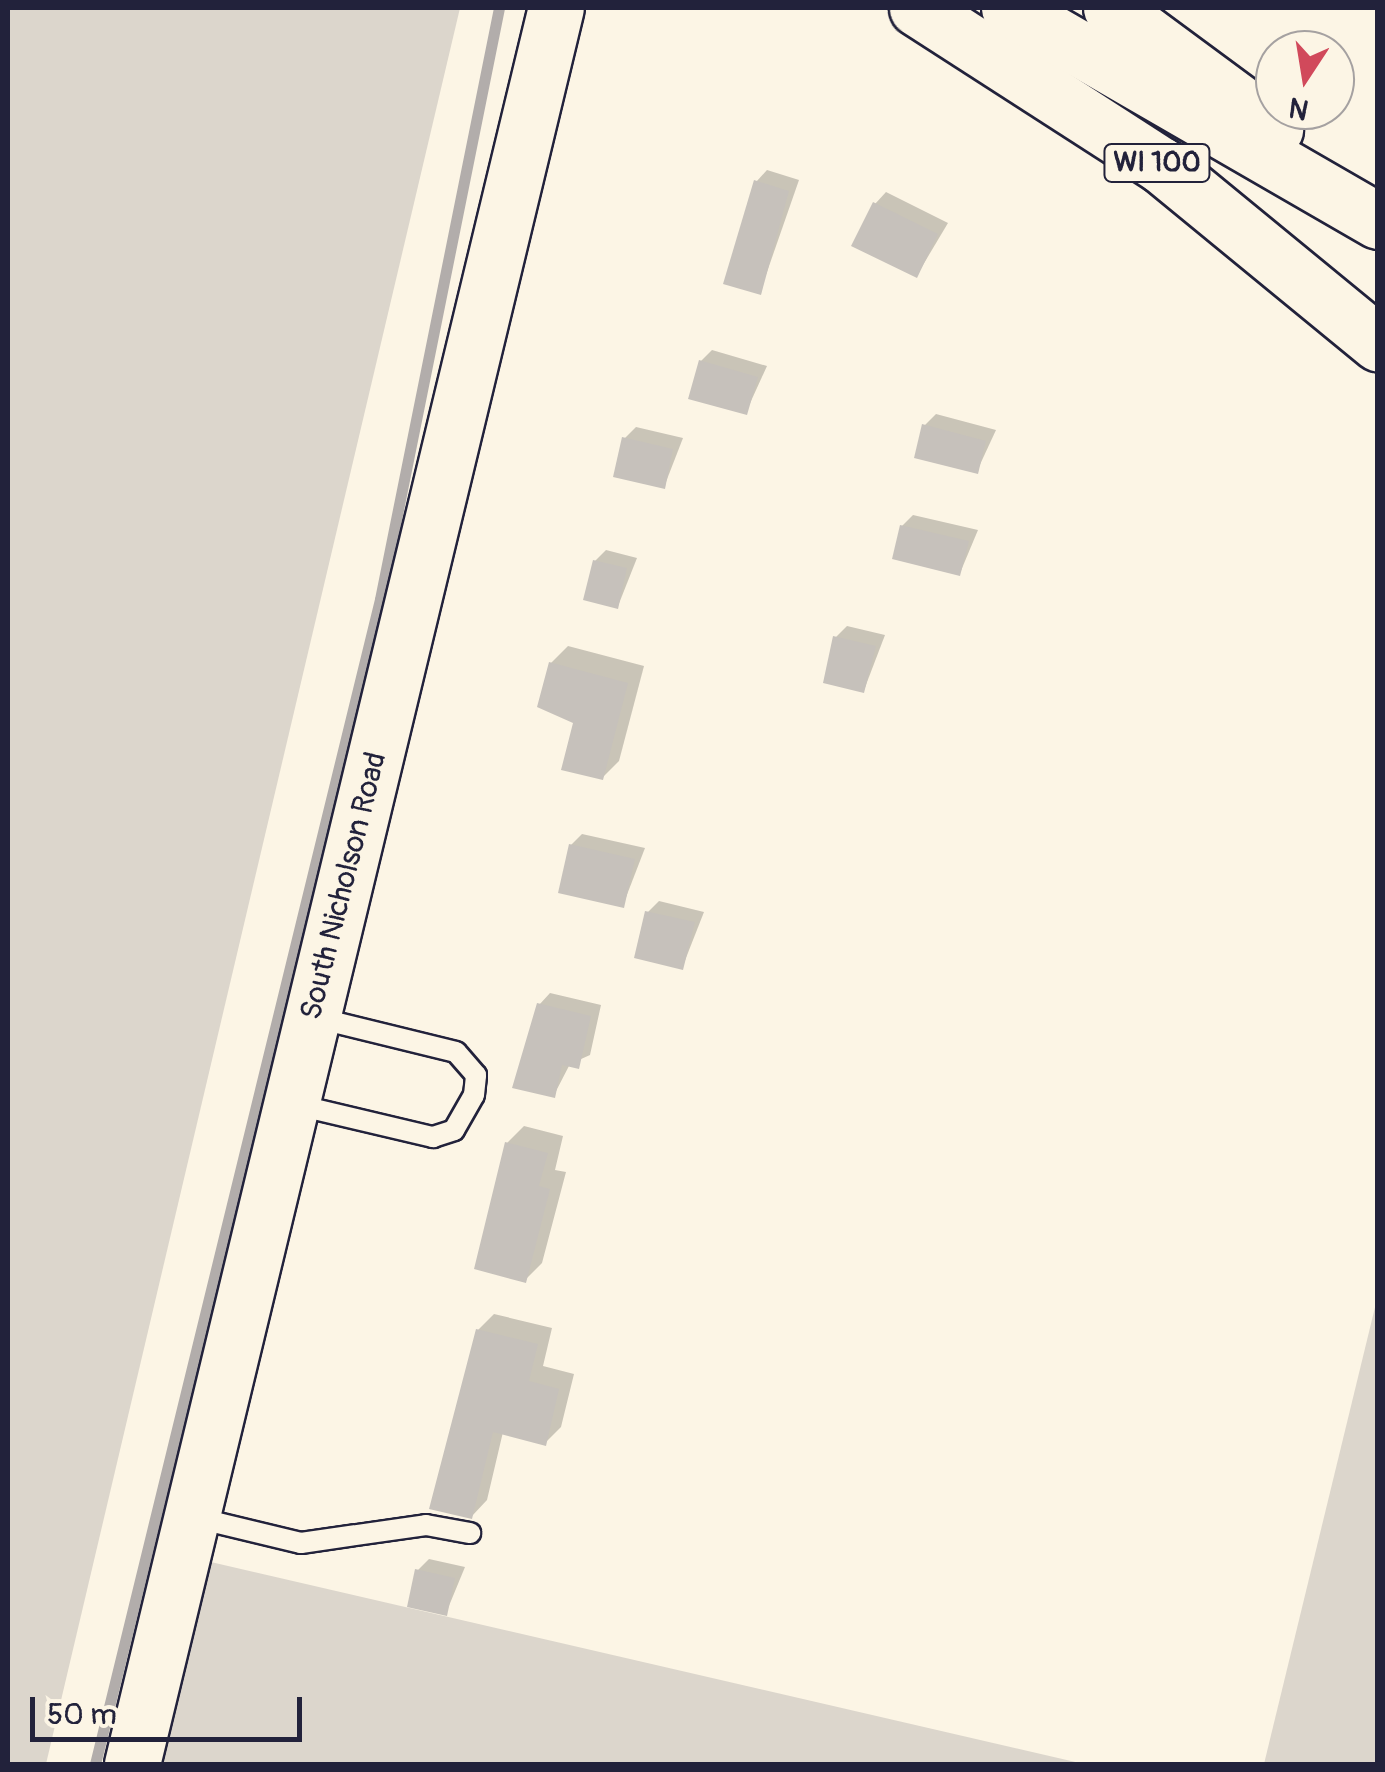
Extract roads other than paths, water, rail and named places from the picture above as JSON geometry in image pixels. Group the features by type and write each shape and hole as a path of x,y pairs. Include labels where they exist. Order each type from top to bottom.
{"street":[{"name":"South Nicholson Road","path":"132,1764 556,8"},
{"name":"WI 100","path":"917,8 1161,166 1378,343"},
{"path":"1009,8 1378,222"},
{"path":"1111,8 1378,214"}],"lane":[{"path":"292,1104 433,1137 454,1130 474,1095 476,1075 456,1052 312,1017"},
{"path":"192,1516 302,1544 426,1525 470,1534"}],"waterway":[{"path":"95,1764 380,599 499,8"}]}
